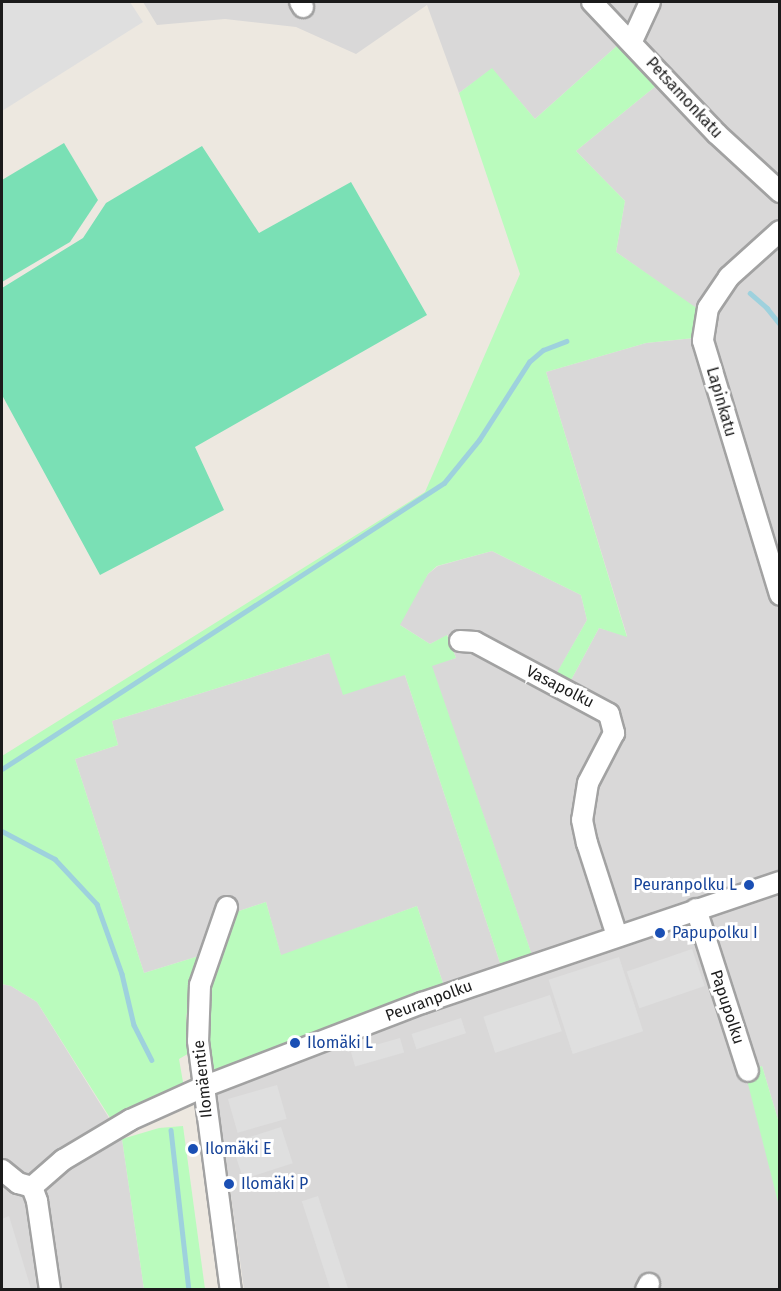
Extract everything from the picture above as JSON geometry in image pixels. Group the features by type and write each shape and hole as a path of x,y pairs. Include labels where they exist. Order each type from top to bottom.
{"street":[{"name":"Petsamonkatu","path":"592,2 632,41 717,134 780,192"},
{"path":"632,41 650,2"},
{"name":"Lapinkatu","path":"780,231 729,277 708,308 703,335 745,485 780,595"},
{"name":"Vasapolku","path":"460,641 475,642 609,714 614,733 588,783 582,820 586,843 617,936"},
{"name":"Peuranpolku","path":"32,1187 44,1174 63,1160 130,1120 203,1087 422,1003 780,882"},
{"name":"Ilomäentie","path":"226,908 200,984 198,1041 231,1290"},
{"name":"Papupolku","path":"696,909 748,1071"},
{"path":"2,1170 18,1183 32,1187 37,1201 50,1290"}],"shaded area":[{"path":"3,2 130,2 143,22 2,111"},
{"path":"143,2 779,2 779,1123 762,1066 748,1071 779,1203 779,1289 244,1289 215,1082 535,964 431,665 456,658 448,635 430,644 397,623 428,574 438,566 492,551 581,595 587,620 556,675 570,682 599,628 627,636 546,372 646,343 694,338 698,310 616,252 625,201 576,151 657,85 619,44 535,119 492,69 459,93 427,5 356,54 296,27 225,19 157,25"},
{"path":"329,653 405,675 502,969 445,989 417,906 281,956 266,902 233,913 199,956 144,973 75,759 118,745 112,721"},
{"path":"692,949 705,986 639,1008 627,971"},
{"path":"619,957 643,1031 573,1054 549,980"},
{"path":"2,984 11,986 37,1002 122,1139 144,1289 2,1290"},
{"path":"550,995 562,1031 495,1053 483,1017"},
{"path":"461,1018 466,1033 416,1049 412,1034"},
{"path":"400,1038 404,1052 355,1066 351,1052"},
{"path":"277,1085 287,1119 238,1133 228,1099"},
{"path":"281,1127 293,1163 243,1179 232,1143"},
{"path":"318,1196 348,1289 331,1290 302,1201"},
{"path":"9,1216 31,1289 2,1289 2,1219"}],"green space":[{"path":"619,44 657,85 576,151 625,201 616,252 698,309 694,338 646,343 546,372 627,637 599,628 570,682 555,676 587,620 581,595 492,551 437,566 428,574 400,625 430,644 447,635 456,658 432,666 533,958 502,969 405,675 343,695 329,653 112,721 118,745 75,759 144,973 199,956 186,1017 191,1052 179,1059 184,1088 112,1121 37,1002 11,986 2,984 2,756 425,492 520,274 459,93 492,68 535,119"},
{"path":"64,143 98,200 70,242 2,282 2,180"},
{"path":"202,146 259,233 351,182 427,315 195,447 224,510 100,575 2,395 2,288 83,238 106,203"},
{"path":"266,902 281,955 417,906 445,989 213,1076 204,1010 233,913"},
{"path":"762,1066 779,1123 779,1206 745,1072"},
{"path":"183,1126 205,1289 144,1289 122,1139 159,1128"}],"waterway":[{"path":"750,293 780,324"},
{"path":"2,769 444,483 479,440 529,362 543,350 566,341"},
{"path":"2,831 55,859 97,904 122,974 134,1025 152,1060"},
{"path":"171,1130 189,1290"}],"place":[{"name":"Peuranpolku L","path":"749,885"},
{"name":"Papupolku I","path":"660,933"},
{"name":"Ilomäki L","path":"295,1043"},
{"name":"Ilomäki E","path":"193,1149"},
{"name":"Ilomäki P","path":"229,1184"}]}
